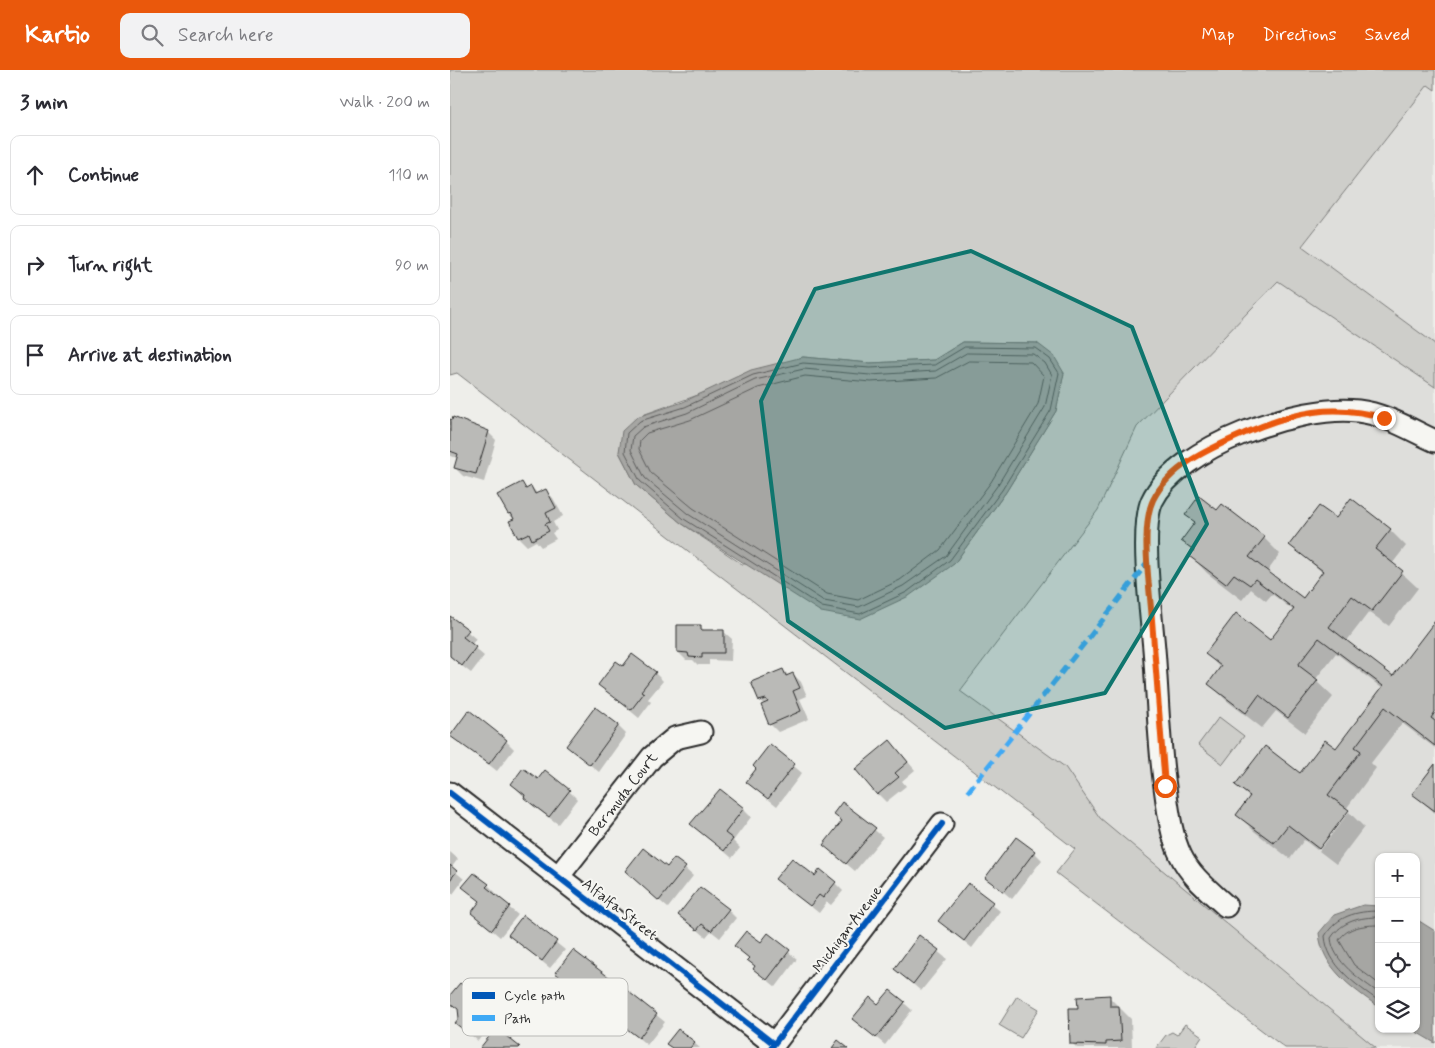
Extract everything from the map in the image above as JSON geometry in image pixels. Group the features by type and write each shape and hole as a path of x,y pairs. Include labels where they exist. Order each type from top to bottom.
{"street":[{"path":"1226,906 1196,878 1181,856 1172,825 1165,786 1147,557 1147,518 1152,502 1172,475 1212,447 1257,428 1307,412 1333,409 1360,411 1384,418 1435,440"},
{"name":"Bermuda Court","path":"558,877 652,757 675,738 701,732"},
{"name":"Alfalfa Street","path":"450,793 773,1046"},
{"name":"Michigan Avenue","path":"773,1046 942,824"}],"highlighted area":[{"path":"971,251 1132,327 1207,524 1105,693 945,728 788,621 761,401 815,289"}],"shaded area":[{"path":"450,70 1435,70 1435,90 1428,85 1302,246 1435,344 1435,387 1278,281 1137,427 1098,510 960,691 1065,767 1100,818 1376,1048 1285,1048 1056,873 1075,849 457,373 450,375","holes":["963,342 1037,343 1064,373 1056,411 1006,492 954,564 742,564 681,523 636,485 619,452 637,417 803,357 870,363 934,360"]},
{"path":"1428,85 1435,90 1435,1048 1334,1048 960,691 1098,510 1137,427 1278,281 1302,246"},
{"path":"1219,717 1244,736 1223,764 1198,745"},
{"path":"1017,996 1039,1009 1021,1038 999,1025"},
{"path":"1185,1024 1202,1036 1194,1048 1156,1048 1166,1035 1172,1032 1177,1035"}],"water":[{"path":"963,342 1037,343 1054,356 1064,373 1056,411 1006,492 954,564 909,596 860,619 821,612 681,523 636,485 619,452 622,431 637,417 683,402 751,370 803,357 870,363 934,360"},
{"path":"1363,905 1375,906 1375,1004 1340,976 1326,957 1319,933 1334,915"},
{"path":"1420,922 1435,931 1435,1043 1418,1033 1420,1033"}],"building":[{"path":"453,417 489,431 476,474 454,468 458,454 450,451 450,419 452,420"},
{"path":"522,482 526,489 531,486 535,494 546,489 556,508 546,513 550,522 545,524 549,531 532,540 529,533 518,538 509,521 514,519 511,513 508,514 497,495"},
{"path":"1199,496 1217,510 1222,504 1265,537 1249,557 1303,598 1323,571 1289,545 1319,506 1336,518 1351,498 1391,529 1375,549 1403,571 1372,611 1352,596 1329,627 1393,676 1435,621 1435,712 1431,718 1435,721 1435,746 1385,707 1355,747 1361,751 1328,795 1349,810 1319,849 1288,825 1274,843 1236,815 1250,796 1235,785 1265,746 1300,773 1325,740 1336,748 1383,686 1319,638 1298,665 1318,680 1288,718 1259,695 1246,713 1208,684 1221,666 1205,654 1236,613 1270,640 1294,609 1255,579 1250,585 1234,574 1226,584 1189,556 1194,550 1181,541 1195,522 1185,515"},
{"path":"450,616 469,630 463,637 476,647 462,666 450,656"},
{"path":"677,625 701,625 701,630 724,630 724,653 702,653 702,658 689,657 688,653 677,652"},
{"path":"632,654 656,672 641,691 644,693 631,710 598,685 616,661 623,666"},
{"path":"783,669 786,676 793,673 800,688 793,691 801,711 769,725 761,705 768,702 766,699 759,701 751,682"},
{"path":"595,707 619,725 590,765 566,746"},
{"path":"469,710 507,740 489,764 450,736"},
{"path":"890,740 908,762 895,773 899,777 877,795 855,769"},
{"path":"770,744 795,764 768,799 746,782 756,769 753,766"},
{"path":"1435,764 1435,811 1412,794"},
{"path":"523,768 538,779 545,770 570,790 549,817 524,798 525,795 511,784"},
{"path":"720,789 744,808 725,833 733,839 724,851 690,824"},
{"path":"842,802 876,828 846,864 823,845 842,821 833,814"},
{"path":"1016,837 1035,851 1004,892 985,878"},
{"path":"643,848 667,867 674,858 686,867 659,901 625,871"},
{"path":"792,858 815,876 820,869 836,882 823,898 819,895 810,906 775,879"},
{"path":"450,865 457,871 450,880"},
{"path":"474,873 489,884 486,887 510,906 492,930 471,913 480,901 462,887"},
{"path":"968,883 993,902 964,941 938,921"},
{"path":"700,887 729,909 711,931 702,924 697,930 678,915"},
{"path":"523,915 557,941 542,961 508,935"},
{"path":"746,931 761,942 768,933 790,950 767,980 753,969 755,966 747,960 749,958 734,946"},
{"path":"919,935 939,950 913,984 894,969"},
{"path":"573,950 610,978 562,978 555,973"},
{"path":"460,983 462,985 462,1028 455,1023 459,1018 458,1009 450,1003 450,995"},
{"path":"890,990 905,1002 876,1038 852,1019 870,997 878,1004"},
{"path":"628,991 657,1014 639,1038 628,1030"},
{"path":"1110,995 1110,1006 1119,1006 1121,1041 1106,1042 1106,1045 1070,1044 1069,1008 1078,1008 1077,997"},
{"path":"678,1029 695,1042 690,1048 672,1048 666,1044"},
{"path":"490,1036 506,1036 520,1047 519,1048 480,1048"},
{"path":"838,1040 848,1048 832,1048"}],"marked path":[{"path":"968,792 1148,562"}],"cycle path":[{"path":"450,793 774,1044"},
{"path":"771,1048 942,824"}],"route":[{"path":"1165,786 1147,557 1147,518 1152,502 1159,490 1172,475 1191,460 1212,447 1257,428 1307,412 1333,409 1360,411 1384,418"}]}
